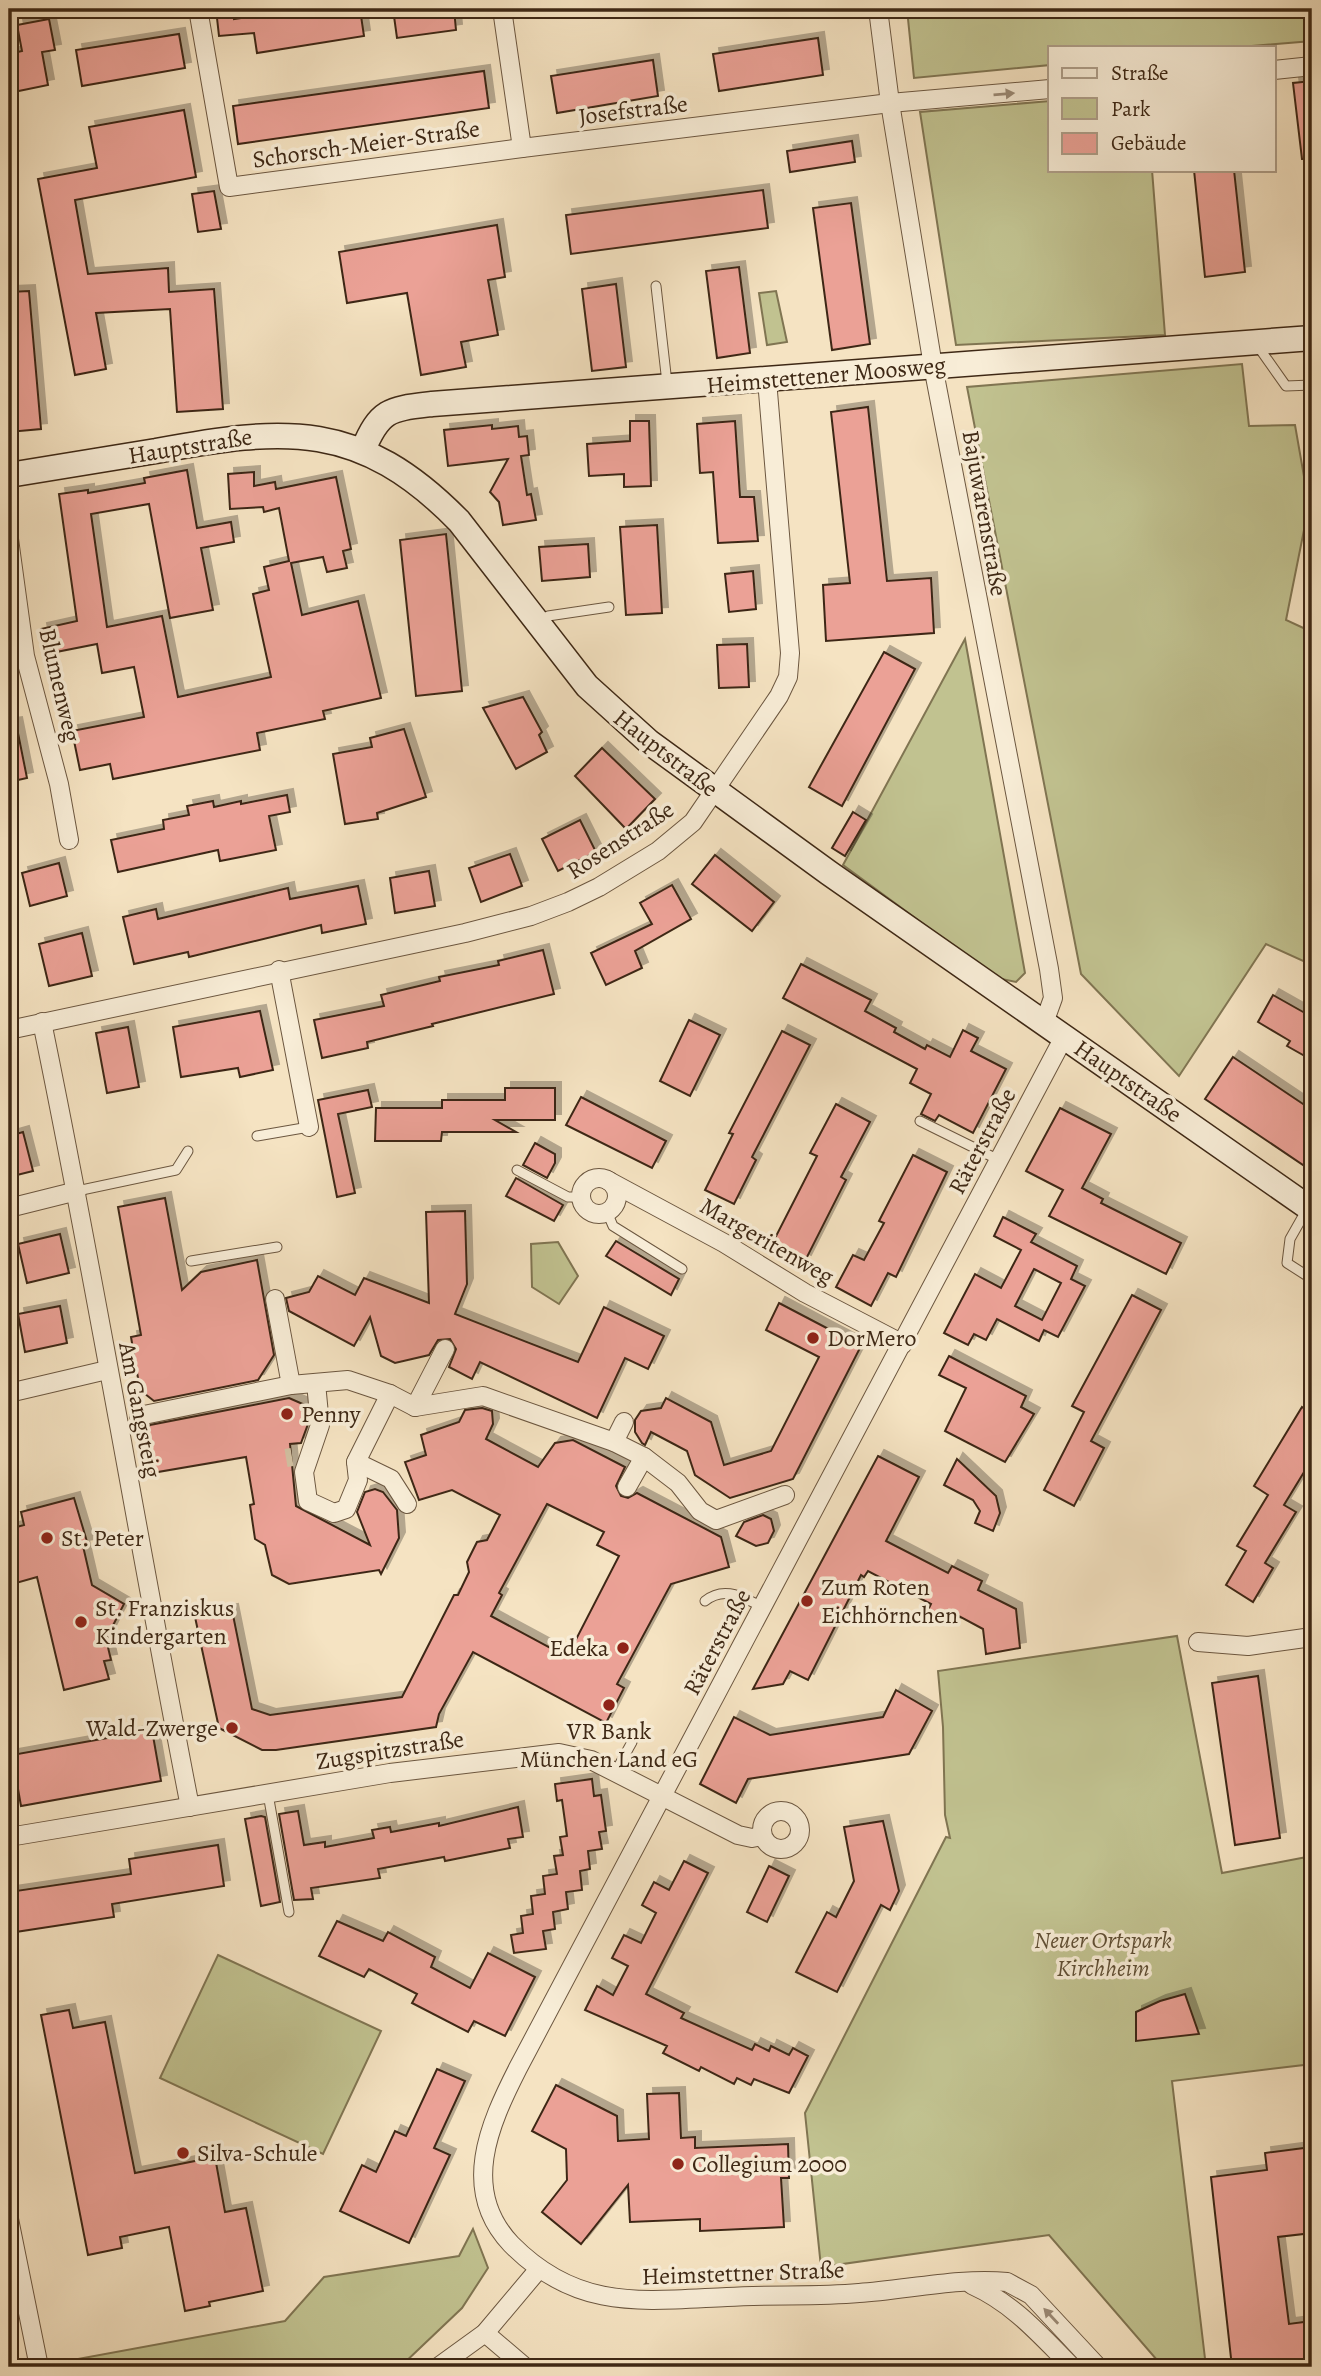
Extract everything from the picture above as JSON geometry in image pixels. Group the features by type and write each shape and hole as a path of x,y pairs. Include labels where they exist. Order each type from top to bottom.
{"street":[{"name":"Schorsch-Meier-Straße","path":"198,9 229,187 522,148"},
{"path":"502,9 522,148"},
{"name":"Bajuwarenstraße","path":"878,9 890,103 933,366 1049,970 1053,998 1044,1023"},
{"path":"1276,70 1312,66"},
{"name":"Josefstraße","path":"522,148 890,103 1048,89"},
{"name":"Heimstettener Moosweg","path":"363,450 373,426 389,410 1312,338"},
{"name":"Rosenstraße","path":"9,1030 279,970 465,933 531,916 598,887 658,851 693,822 779,696 788,677 788,617 767,380"},
{"name":"Hauptstraße","path":"9,475 261,434 314,436 363,450 393,465 439,500 491,558 579,677 617,716 714,792 1310,1209"},
{"name":"Blumenweg","path":"9,539 25,656 59,784 69,840"},
{"path":"279,970 309,1126"},
{"name":"Am Gangsteig","path":"42,1022 77,1191 107,1370 190,1807"},
{"name":"Räterstraße","path":"538,2270 506,2238 493,2219 482,2179 488,2133 518,2068 1064,1037"},
{"path":"591,1180 607,1180 617,1195 614,1206 599,1214 587,1210 581,1197 583,1188 591,1180"},
{"name":"Margeritenweg","path":"607,1180 724,1243 805,1293 902,1344"},
{"path":"9,1208 77,1191"},
{"path":"275,1299 291,1385"},
{"path":"415,1407 445,1349"},
{"path":"9,1393 107,1370"},
{"path":"139,1416 291,1385 348,1380 390,1394 415,1407 483,1396 614,1441 644,1457 678,1483 700,1511 716,1520 729,1523 785,1495"},
{"path":"316,1383 320,1425 301,1456 308,1501 334,1513 346,1509 358,1480 356,1462 390,1394"},
{"path":"614,1441 624,1422"},
{"path":"627,1487 644,1457"},
{"path":"356,1462 391,1479 407,1504"},
{"path":"1198,1642 1248,1646 1312,1637"},
{"name":"Zugspitzstraße","path":"9,1837 403,1772 545,1753 572,1754 616,1772 738,1835 752,1839 762,1836"},
{"path":"9,2219 38,2367"},
{"path":"438,2367 485,2333 538,2270"},
{"name":"Heimstettner Straße","path":"538,2270 587,2292 646,2302 752,2295 816,2296 998,2281 1020,2288 1031,2295 1098,2367"},
{"name":"Heimstettner Straße","path":"969,2284 998,2297 1014,2309 1072,2367"},
{"path":"485,2333 525,2367"}],"lane":[{"path":"656,285 668,388"},
{"path":"1256,344 1286,386 1312,385"},
{"path":"536,622 548,616 609,607"},
{"path":"920,1121 999,1160"},
{"path":"257,1136 309,1126"},
{"path":"77,1191 176,1170 188,1152"},
{"path":"517,1170 568,1197 581,1197"},
{"path":"1310,1209 1290,1239 1287,1263 1312,1279"},
{"path":"607,1212 613,1226 682,1269"},
{"path":"191,1261 277,1247"},
{"path":"705,1601 713,1594 730,1592 763,1607"},
{"path":"616,1772 632,1742"},
{"path":"268,1794 289,1912"}],"green space":[{"path":"907,9 1312,9 1312,41 1252,46 1048,46 1048,65 914,78"},
{"path":"1048,101 1048,172 1152,172 1165,335 956,345 920,112"},
{"path":"776,291 787,342 767,345 759,293"},
{"path":"1242,364 1249,426 1295,425 1309,505 1286,620 1312,632 1312,965 1266,944 1179,1076 1081,974 967,387"},
{"path":"965,639 1025,973 1016,982 997,978 843,865"},
{"path":"558,1242 578,1276 559,1304 532,1287 531,1244"},
{"name":"Neuer Ortspark Kirchheim","path":"1177,1636 1222,1873 1312,1856 1312,2064 1172,2081 1206,2367 1163,2367 1049,2235 821,2267 805,2113 946,1837 950,1838 945,1815 943,1727 938,1671"},
{"path":"218,1955 381,2031 323,2154 160,2078"},
{"path":"473,2229 488,2268 462,2308 400,2367 57,2367 56,2363 285,2321 324,2277 459,2256"}],"building":[{"path":"216,9 233,9 234,19 300,9 360,9 364,36 257,53 254,33 219,36"},
{"path":"393,9 454,9 456,30 397,38"},
{"path":"49,19 55,50 42,52 48,85 9,93 9,54 22,51 17,25"},
{"path":"179,34 185,68 82,86 76,50"},
{"path":"818,38 823,75 719,91 713,54"},
{"path":"653,60 658,96 557,113 551,76"},
{"path":"484,71 489,108 238,144 233,106"},
{"path":"1312,81 1312,159 1302,159 1293,83"},
{"path":"184,110 196,177 75,200 88,274 168,268 169,292 214,289 223,409 177,412 170,309 96,313 106,369 75,375 38,179 97,168 89,127"},
{"path":"852,141 855,162 790,172 787,151"},
{"path":"1194,172 1234,172 1245,272 1205,277"},
{"path":"763,190 768,228 571,254 566,215"},
{"path":"214,191 221,229 198,232 192,194"},
{"path":"851,203 870,344 832,350 813,208"},
{"path":"497,225 505,277 488,280 498,335 461,342 466,367 421,375 407,293 347,303 339,252"},
{"path":"739,267 750,353 717,358 706,271"},
{"path":"616,284 626,367 592,371 582,289"},
{"path":"29,291 41,429 9,432 9,292"},
{"path":"868,407 887,581 931,578 934,633 826,641 823,585 850,583 831,412"},
{"path":"630,421 649,421 651,486 624,487 624,474 589,476 587,444 630,441"},
{"path":"735,421 740,497 754,497 758,541 718,543 713,472 700,473 697,424"},
{"path":"492,425 492,429 518,426 519,437 527,436 529,455 521,456 527,495 531,494 536,520 503,525 499,502 490,492 508,459 448,466 444,430"},
{"path":"187,470 197,528 231,522 234,542 201,548 213,610 170,618 149,504 91,514 107,627 162,616 178,697 271,677 253,594 269,590 264,567 289,561 279,508 264,512 263,507 230,509 228,474 254,472 254,486 275,482 276,489 336,477 351,549 343,551 347,568 327,572 323,557 291,563 302,615 358,601 381,698 323,711 325,719 257,733 260,750 113,779 110,764 80,770 72,731 144,717 134,667 102,673 97,644 46,654 41,629 77,621 59,494 88,490 88,493 145,483 144,478"},
{"path":"657,525 662,613 626,615 620,527"},
{"path":"446,534 462,691 416,696 400,540"},
{"path":"588,544 590,577 542,581 539,547"},
{"path":"753,571 756,609 729,612 725,574"},
{"path":"747,644 749,687 719,688 717,645"},
{"path":"884,652 915,669 842,806 809,787"},
{"path":"523,697 542,732 539,735 547,752 516,769 483,708"},
{"path":"16,723 27,778 9,782 9,724"},
{"path":"404,729 426,797 377,813 378,819 345,824 333,754 372,747 370,738"},
{"path":"602,748 655,799 626,829 575,776"},
{"path":"287,795 290,812 269,816 276,850 220,861 218,850 118,872 111,840 164,829 163,820 189,815 187,806 213,801 214,807"},
{"path":"853,812 866,820 845,856 832,848"},
{"path":"580,820 596,852 558,871 542,839"},
{"path":"510,854 522,886 481,902 469,868"},
{"path":"715,855 774,902 752,931 692,884"},
{"path":"59,863 67,896 30,906 22,873"},
{"path":"429,871 435,906 395,913 390,878"},
{"path":"672,885 691,919 635,951 642,968 606,985 591,953 652,924 640,903"},
{"path":"358,886 366,924 322,933 321,925 189,957 188,952 134,964 123,917 156,909 158,919 288,888 290,899"},
{"path":"82,933 92,976 49,986 39,944"},
{"path":"543,950 554,994 432,1024 433,1026 367,1042 368,1048 322,1058 314,1020 384,1006 381,995 440,981 439,977 499,965 498,961"},
{"path":"801,964 871,1000 865,1011 896,1028 894,1032 925,1049 927,1045 950,1057 963,1030 978,1038 971,1051 1006,1069 973,1133 939,1115 935,1121 921,1114 931,1094 910,1083 917,1069 783,998"},
{"path":"1273,995 1312,1017 1312,1060 1287,1046 1290,1041 1258,1022"},
{"path":"260,1011 273,1070 240,1077 238,1068 181,1077 173,1027"},
{"path":"689,1020 720,1035 690,1096 660,1081"},
{"path":"128,1027 139,1087 107,1093 96,1033"},
{"path":"782,1031 810,1045 752,1157 756,1160 734,1204 705,1190 733,1134 729,1133"},
{"path":"1233,1057 1312,1110 1312,1171 1205,1099"},
{"path":"505,1088 555,1088 555,1120 495,1120 516,1132 442,1132 441,1141 375,1141 376,1108 442,1108 442,1100 505,1100"},
{"path":"368,1090 372,1107 338,1114 355,1193 337,1197 318,1100"},
{"path":"581,1097 666,1141 652,1168 566,1125"},
{"path":"836,1104 870,1122 841,1177 846,1180 805,1261 772,1244 817,1156 810,1153"},
{"path":"1060,1108 1111,1134 1082,1188 1103,1199 1101,1203 1181,1243 1166,1274 1049,1216 1063,1190 1026,1171"},
{"path":"23,1132 33,1171 9,1177 9,1136"},
{"path":"535,1143 555,1154 555,1163 547,1178 523,1165"},
{"path":"913,1155 947,1172 896,1277 888,1273 871,1306 836,1287 853,1255 864,1260 884,1223 879,1221"},
{"path":"516,1178 563,1205 554,1221 506,1196"},
{"path":"165,1198 182,1290 201,1272 257,1260 274,1355 258,1380 154,1401 140,1390 131,1337 141,1335 118,1207"},
{"path":"465,1211 467,1284 455,1314 578,1362 604,1307 664,1336 648,1369 625,1358 597,1418 480,1362 472,1379 449,1367 456,1349 450,1339 438,1340 429,1355 395,1363 381,1356 370,1317 354,1346 289,1311 286,1298 309,1292 318,1276 355,1295 364,1278 429,1303 426,1212"},
{"path":"1003,1217 1036,1234 1031,1242 1077,1266 1071,1279 1085,1286 1058,1337 1044,1330 1039,1341 997,1319 986,1340 974,1334 968,1345 944,1333 975,1274 1001,1288 1021,1250 994,1236","holes":["1034,1269 1061,1283 1042,1320 1015,1306"]},
{"path":"60,1234 69,1273 27,1283 18,1244"},
{"path":"616,1241 679,1279 671,1295 606,1256"},
{"path":"1132,1295 1161,1310 1091,1441 1104,1448 1074,1506 1044,1490 1084,1412 1072,1406"},
{"path":"779,1303 861,1346 793,1479 730,1498 695,1475 687,1451 651,1432 645,1445 642,1443 635,1432 635,1420 641,1411 661,1408 666,1398 711,1422 724,1465 771,1451 819,1357 766,1330"},
{"path":"60,1306 67,1343 25,1352 18,1314"},
{"path":"949,1356 1026,1396 1021,1407 1034,1414 1005,1462 945,1431 966,1388 939,1375"},
{"path":"289,1398 305,1405 308,1424 301,1443 290,1444 296,1506 370,1545 357,1512 365,1492 375,1489 383,1492 397,1510 399,1538 381,1574 379,1570 289,1584 272,1575 265,1545 255,1539 250,1505 254,1504 246,1457 146,1474 139,1439 150,1425"},
{"path":"1302,1407 1312,1414 1312,1459 1284,1505 1296,1512 1265,1563 1273,1568 1253,1602 1226,1585 1246,1551 1237,1546 1268,1495 1254,1486"},
{"path":"482,1408 492,1411 493,1424 486,1439 538,1467 555,1443 573,1440 625,1467 616,1486 621,1496 628,1498 637,1493 721,1537 729,1567 671,1584 617,1684 624,1688 606,1723 473,1652 439,1714 436,1727 276,1750 262,1750 219,1728 195,1617 232,1610 252,1709 270,1715 402,1697 454,1595 458,1595 469,1572 467,1562 477,1542 487,1540 500,1515 452,1490 419,1500 405,1462 426,1455 421,1435 459,1422 465,1410","holes":["547,1504 604,1532 597,1545 619,1556 567,1657 491,1616 502,1595 499,1593"]},
{"path":"878,1456 919,1477 886,1541 948,1573 952,1566 982,1581 978,1590 1016,1609 1020,1648 986,1654 983,1629 959,1616 955,1624 928,1610 931,1604 868,1571 864,1577 861,1575 808,1680 790,1671 783,1684 753,1689"},
{"path":"957,1459 996,1496 1000,1513 993,1531 975,1523 980,1511 973,1500 944,1485"},
{"path":"74,1498 88,1545 83,1546 92,1585 124,1604 106,1639 111,1660 104,1661 109,1679 64,1690 37,1577 9,1585 9,1529 24,1525 21,1512"},
{"path":"763,1515 771,1519 774,1531 768,1543 756,1546 736,1536 744,1522"},
{"path":"1258,1676 1280,1838 1235,1845 1212,1683"},
{"path":"896,1690 932,1711 909,1754 748,1779 736,1803 700,1784 734,1717 770,1735 883,1717"},
{"path":"152,1730 161,1781 21,1806 12,1755"},
{"path":"592,1779 594,1796 601,1795 606,1831 599,1832 602,1849 588,1851 590,1869 580,1871 582,1890 566,1892 568,1909 553,1912 555,1929 543,1931 546,1949 514,1953 511,1935 523,1933 521,1916 533,1914 531,1896 545,1894 543,1876 557,1874 554,1856 563,1855 560,1837 567,1836 562,1800 557,1801 555,1784"},
{"path":"518,1807 523,1837 508,1839 510,1848 445,1861 444,1857 378,1869 380,1878 311,1888 313,1899 294,1900 279,1814 298,1811 304,1845 325,1842 325,1847 374,1838 372,1830 390,1827 391,1832 439,1823 439,1826"},
{"path":"265,1817 280,1902 261,1906 245,1819"},
{"path":"883,1821 899,1891 890,1910 881,1905 837,1992 796,1972 827,1912 836,1917 854,1881 844,1827"},
{"path":"218,1845 224,1886 112,1904 114,1917 9,1933 9,1892 131,1874 129,1859"},
{"path":"684,1861 708,1873 646,1994 684,2013 681,2018 752,2050 755,2044 769,2051 771,2046 789,2055 793,2048 808,2056 789,2093 754,2079 751,2085 737,2078 734,2084 701,2067 699,2071 663,2053 667,2046 585,2010 597,1986 613,1995 628,1966 612,1958 624,1935 641,1943 656,1913 642,1905 654,1882 669,1890"},
{"path":"769,1866 789,1876 767,1922 747,1912"},
{"path":"337,1921 383,1941 388,1932 435,1957 431,1967 470,1988 488,1953 535,1977 505,2036 474,2021 468,2032 412,2003 417,1994 369,1969 364,1977 319,1956"},
{"path":"1185,1994 1199,2034 1136,2041 1136,2012"},
{"path":"69,2010 73,2028 105,2022 135,2173 215,2157 225,2212 246,2208 263,2291 209,2302 210,2306 185,2311 169,2227 120,2237 122,2248 88,2255 41,2015"},
{"path":"437,2069 465,2081 434,2148 450,2155 409,2243 340,2211 362,2165 376,2172 395,2131 406,2136"},
{"name":"Collegium 2000","path":"556,2085 617,2116 618,2141 649,2139 647,2094 679,2093 681,2138 695,2137 695,2148 788,2144 789,2178 781,2178 784,2227 700,2231 700,2219 630,2222 628,2185 581,2244 542,2212 567,2180 566,2149 532,2131"},
{"path":"1312,2147 1312,2233 1278,2237 1289,2324 1312,2321 1312,2367 1232,2367 1211,2177 1267,2170 1265,2153"}],"tunnel":[{"path":"286,1458 292,1457"}],"place":[{"name":"DorMero","path":"813,1338"},
{"name":"Penny","path":"287,1414"},
{"name":"St. Peter","path":"47,1538"},
{"name":"Zum Roten Eichhörnchen","path":"807,1601"},
{"name":"St. Franziskus Kindergarten","path":"81,1622"},
{"name":"Edeka","path":"623,1648"},
{"name":"VR Bank München Land eG","path":"609,1705"},
{"name":"Wald-Zwerge","path":"232,1728"},
{"name":"Silva-Schule","path":"183,2153"},
{"name":"Collegium 2000","path":"678,2164"}]}
